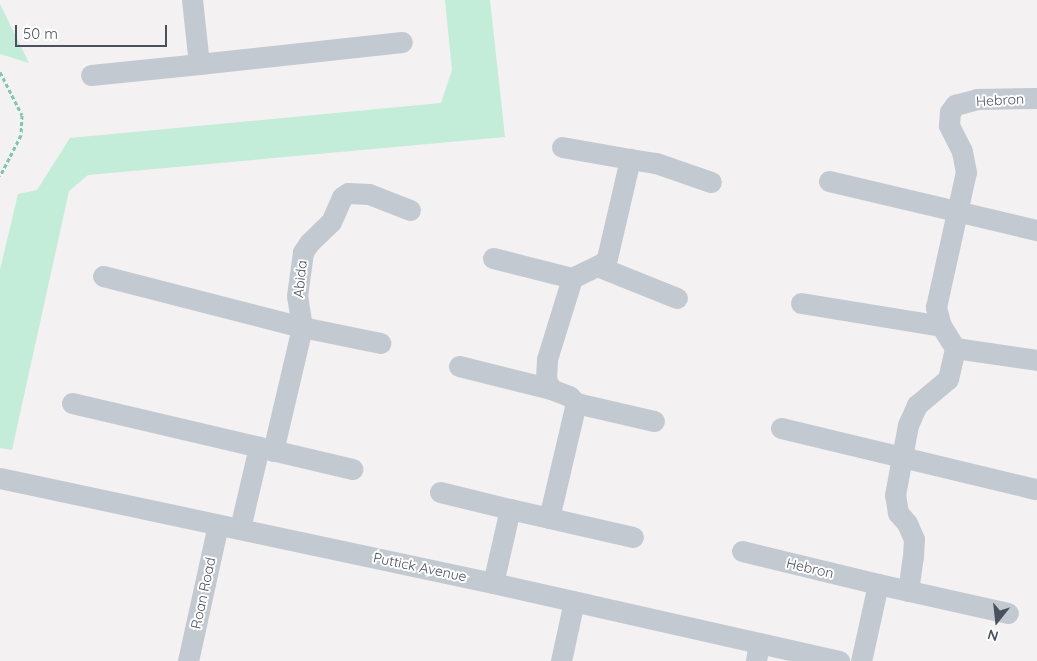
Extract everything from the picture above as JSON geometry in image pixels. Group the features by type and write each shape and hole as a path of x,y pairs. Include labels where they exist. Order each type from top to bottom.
{"street":[{"path":"192,0 199,64"},
{"path":"91,75 402,42"},
{"name":"Hebron","path":"955,348 941,326 937,315 937,300 966,166 962,151 949,125 951,109 959,103 977,99 1037,98"},
{"path":"562,147 656,163 711,182"},
{"path":"551,389 546,379 546,359 572,278 579,272 597,266 607,258 630,159"},
{"path":"829,181 1037,230"},
{"name":"Abida","path":"240,528 266,449 302,327 297,296 303,252 331,222 342,197 357,192 368,194 410,210"},
{"path":"493,258 572,278"},
{"path":"597,266 677,298"},
{"path":"103,276 302,327 380,343"},
{"path":"801,303 941,326"},
{"path":"908,591 914,557 914,539 907,523 898,512 895,495 912,413 917,405 948,379 955,348 1037,360"},
{"path":"459,366 551,389 569,396 576,402 654,421"},
{"path":"72,402 352,469"},
{"path":"548,518 576,402"},
{"path":"781,428 1035,489"},
{"name":"Puttick Avenue","path":"0,478 574,601 757,652 840,661"},
{"path":"440,492 633,537"},
{"path":"493,583 510,509"},
{"name":"Roan Road","path":"188,661 218,525"},
{"name":"Hebron","path":"742,551 1008,613"},
{"path":"861,661 878,584"},
{"path":"562,661 574,601"}],"path":[{"path":"0,72 22,115 22,135 0,176"}],"green space":[{"path":"445,0 490,0 505,137 88,175 69,191 12,450 0,448 0,270 18,194 37,190 70,138 441,103 452,70"},
{"path":"0,4 29,63 0,54"}]}
